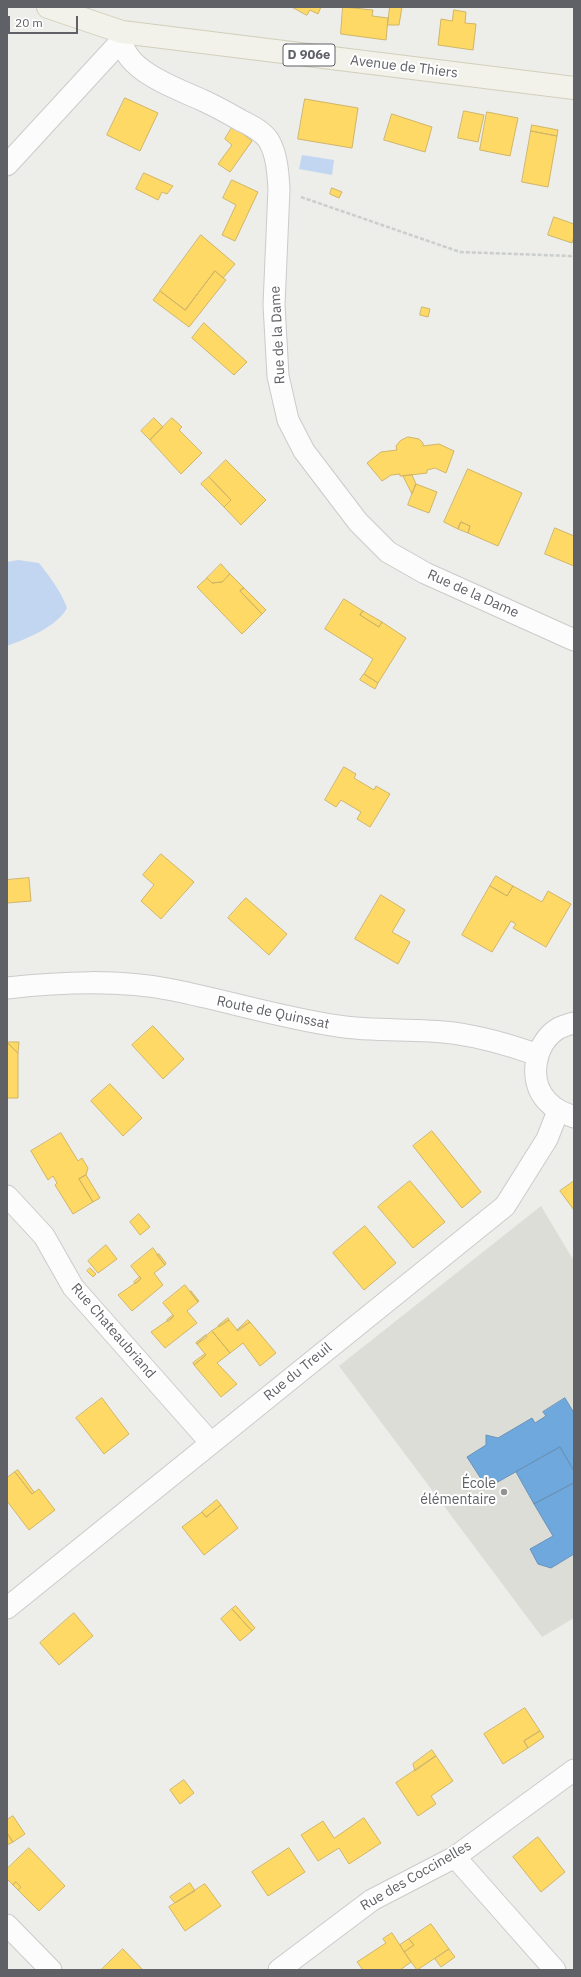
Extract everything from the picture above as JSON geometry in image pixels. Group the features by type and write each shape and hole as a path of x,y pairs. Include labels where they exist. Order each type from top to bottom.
{"main road":[{"name":"Avenue de Thiers","path":"51,8 121,36 574,88"}],"street":[{"path":"7,165 121,36"},
{"name":"Rue de la Dame","path":"121,36 127,55 153,78 204,101 258,130 269,141 278,171 274,305 278,376 288,420 304,452 333,491 358,522 388,552 424,573 574,640"},
{"name":"Route de Quinssat","path":"7,988 35,984 111,983 172,990 286,1017 340,1026 453,1033 507,1044 538,1055"},
{"path":"566,1114 546,1100 538,1086 536,1071 538,1055 546,1039 559,1028 574,1023"},
{"name":"Rue du Treuil","path":"7,1608 210,1442 505,1206 547,1140 566,1114"},
{"name":"Rue Chateaubriand","path":"7,1196 44,1236 73,1287 210,1442"},
{"name":"Rue des Coccinelles","path":"279,1970 372,1900 455,1856 574,1770"},
{"path":"455,1856 555,1970"},
{"path":"7,1925 51,1970"}],"path":[{"path":"278,189 460,252 571,256 574,254"}],"shaded area":[{"name":"École élémentaire","path":"541,1206 574,1261 574,1618 542,1637 339,1366"}],"water":[{"path":"302,155 334,160 332,175 299,169"},
{"path":"18,560 39,563 58,590 67,608 63,615 49,626 32,636 7,646 7,562"}],"building: Homes":[{"path":"292,7 321,7 318,14 310,10 307,15"},
{"path":"343,7 373,10 372,16 388,18 386,40 341,34"},
{"path":"390,7 402,7 399,25 388,25"},
{"path":"454,10 466,12 465,23 476,24 473,50 438,45 441,19 452,21"},
{"path":"125,98 158,113 140,151 107,135"},
{"path":"305,99 358,108 352,148 298,139"},
{"path":"464,111 484,115 478,142 458,138"},
{"path":"487,112 518,118 510,156 480,150"},
{"path":"392,114 432,127 425,152 384,140"},
{"path":"532,125 558,130 557,136 531,131"},
{"path":"233,126 252,141 230,172 218,164 232,145 225,139"},
{"path":"531,131 557,136 548,187 522,182"},
{"path":"144,173 173,186 167,194 162,192 158,200 136,189"},
{"path":"232,180 258,192 235,241 222,235 236,205 223,198"},
{"path":"332,188 342,192 339,198 330,194"},
{"path":"554,217 574,224 574,236 572,243 548,235"},
{"path":"201,235 235,264 223,278 215,271 185,310 160,291"},
{"path":"215,271 226,280 189,327 153,300 160,291 185,310"},
{"path":"422,307 430,309 428,317 420,315"},
{"path":"204,323 247,362 234,375 192,338"},
{"path":"154,418 163,427 150,440 141,431"},
{"path":"172,418 182,427 179,430 202,453 181,474 150,440"},
{"path":"408,437 419,439 423,443 423,446 439,444 454,451 446,473 435,468 427,470 427,473 403,476 400,476 400,474 391,475 382,481 367,463 381,452 397,450 396,446 400,441"},
{"path":"226,460 266,500 241,525 224,507 231,500 209,477"},
{"path":"468,469 522,493 498,546 468,533 470,526 461,522 458,529 444,522"},
{"path":"412,475 416,484 412,494 403,476"},
{"path":"209,477 231,500 224,507 201,484"},
{"path":"416,484 437,492 429,513 408,505"},
{"path":"461,522 470,526 468,533 458,529"},
{"path":"555,528 574,536 574,566 545,554"},
{"path":"221,564 230,574 222,582 212,583 207,578"},
{"path":"230,574 244,588 240,591 262,614 242,634 197,587 207,578 212,583 222,582"},
{"path":"244,588 266,610 262,614 240,591"},
{"path":"344,599 363,611 360,615 379,627 382,622 406,638 378,683 364,674 373,659 325,629"},
{"path":"363,611 382,622 379,627 360,615"},
{"path":"364,674 378,683 375,689 360,680"},
{"path":"344,767 356,774 354,778 374,790 376,786 390,794 370,827 357,819 361,812 341,800 336,807 325,800"},
{"path":"161,854 194,882 161,919 141,901 154,885 143,875"},
{"path":"496,876 513,886 507,896 490,886"},
{"path":"29,878 31,901 7,903 7,880"},
{"path":"490,886 507,896 513,886 542,902 548,891 571,904 546,947 513,928 516,924 511,921 492,952 462,935"},
{"path":"381,895 405,910 392,932 410,942 398,964 355,939"},
{"path":"246,898 287,934 269,955 228,918"},
{"path":"153,1026 184,1059 163,1079 132,1045"},
{"path":"7,1042 19,1042 18,1053"},
{"path":"7,1042 18,1053 18,1098 7,1098"},
{"path":"110,1084 142,1118 123,1136 91,1101"},
{"path":"432,1131 481,1192 462,1208 413,1146"},
{"path":"61,1133 78,1161 82,1158 88,1168 86,1175 79,1179 93,1202 73,1214 55,1185 57,1183 53,1176 48,1180 31,1151"},
{"path":"86,1175 100,1198 93,1202 79,1179"},
{"path":"410,1181 445,1222 413,1248 378,1207"},
{"path":"574,1181 574,1210 560,1191"},
{"path":"139,1214 150,1227 140,1235 130,1222"},
{"path":"365,1226 396,1263 364,1290 333,1253"},
{"path":"106,1245 117,1259 98,1273 88,1261"},
{"path":"153,1248 165,1265 154,1273 163,1285 132,1311 118,1295 141,1279 131,1266"},
{"path":"159,1254 166,1263 165,1265 157,1255"},
{"path":"90,1268 96,1274 93,1277 87,1271"},
{"path":"140,1277 141,1279 135,1284 134,1282"},
{"path":"185,1285 198,1302 187,1311 197,1323 165,1348 151,1332 174,1316 163,1303"},
{"path":"191,1291 199,1301 198,1302 190,1292"},
{"path":"173,1315 174,1316 168,1322 167,1320"},
{"path":"228,1318 229,1320 219,1327 218,1326"},
{"path":"229,1320 238,1331 250,1322 276,1353 260,1366 243,1343 230,1353 212,1331"},
{"path":"248,1320 250,1322 237,1330"},
{"path":"212,1331 230,1353 217,1363 237,1384 221,1397 194,1365 206,1355 197,1344"},
{"path":"206,1335 207,1337 197,1344 196,1343"},
{"path":"205,1354 206,1355 194,1365 193,1363"},
{"path":"102,1398 129,1434 104,1454 76,1418"},
{"path":"18,1470 34,1492 32,1494 15,1472"},
{"path":"15,1472 32,1494 39,1489 55,1510 29,1530 7,1501 7,1478"},
{"path":"217,1500 221,1505 206,1517 202,1512"},
{"path":"221,1505 238,1528 204,1555 182,1527 202,1512 206,1517"},
{"path":"236,1606 255,1628 252,1631 232,1609"},
{"path":"232,1609 252,1631 240,1641 221,1619"},
{"path":"74,1613 93,1636 59,1665 40,1643"},
{"path":"525,1708 540,1731 524,1741 528,1748 503,1764 484,1734"},
{"path":"540,1731 544,1737 528,1748 524,1741"},
{"path":"432,1750 436,1756 415,1771 413,1764"},
{"path":"436,1756 453,1781 431,1796 436,1804 418,1816 396,1783"},
{"path":"184,1780 194,1793 180,1804 170,1790"},
{"path":"13,1816 25,1834 13,1842 7,1833 7,1820"},
{"path":"364,1818 381,1843 349,1864 339,1848 318,1861 301,1835 323,1821 334,1838"},
{"path":"7,1833 13,1842 7,1845"},
{"path":"538,1837 565,1872 541,1892 513,1857"},
{"path":"29,1848 65,1886 39,1911 18,1890 21,1887 16,1882 13,1885 7,1879 7,1869"},
{"path":"289,1848 305,1872 268,1896 252,1872"},
{"path":"16,1882 21,1887 18,1890 13,1885"},
{"path":"190,1883 195,1891 175,1903 170,1897"},
{"path":"205,1884 221,1906 185,1931 169,1907"},
{"path":"431,1924 449,1949 417,1970 404,1952 414,1945 409,1939"},
{"path":"392,1933 411,1962 400,1970 363,1970 357,1962 386,1943 383,1939"},
{"path":"409,1939 414,1945 404,1952 400,1945"},
{"path":"123,1949 143,1970 101,1970"},
{"path":"449,1949 455,1957 441,1967 435,1959"}],"building: Schools":[{"path":"565,1398 574,1413 574,1471 560,1447 487,1488 467,1457 486,1445 486,1435 498,1438 532,1418 535,1423 546,1416 543,1412"},
{"path":"560,1447 574,1471 574,1483 534,1504 516,1472"},
{"path":"574,1483 574,1554 551,1568 538,1564 530,1549 553,1536 534,1504"}],"place":[{"name":"École élémentaire","path":"504,1492"}]}
